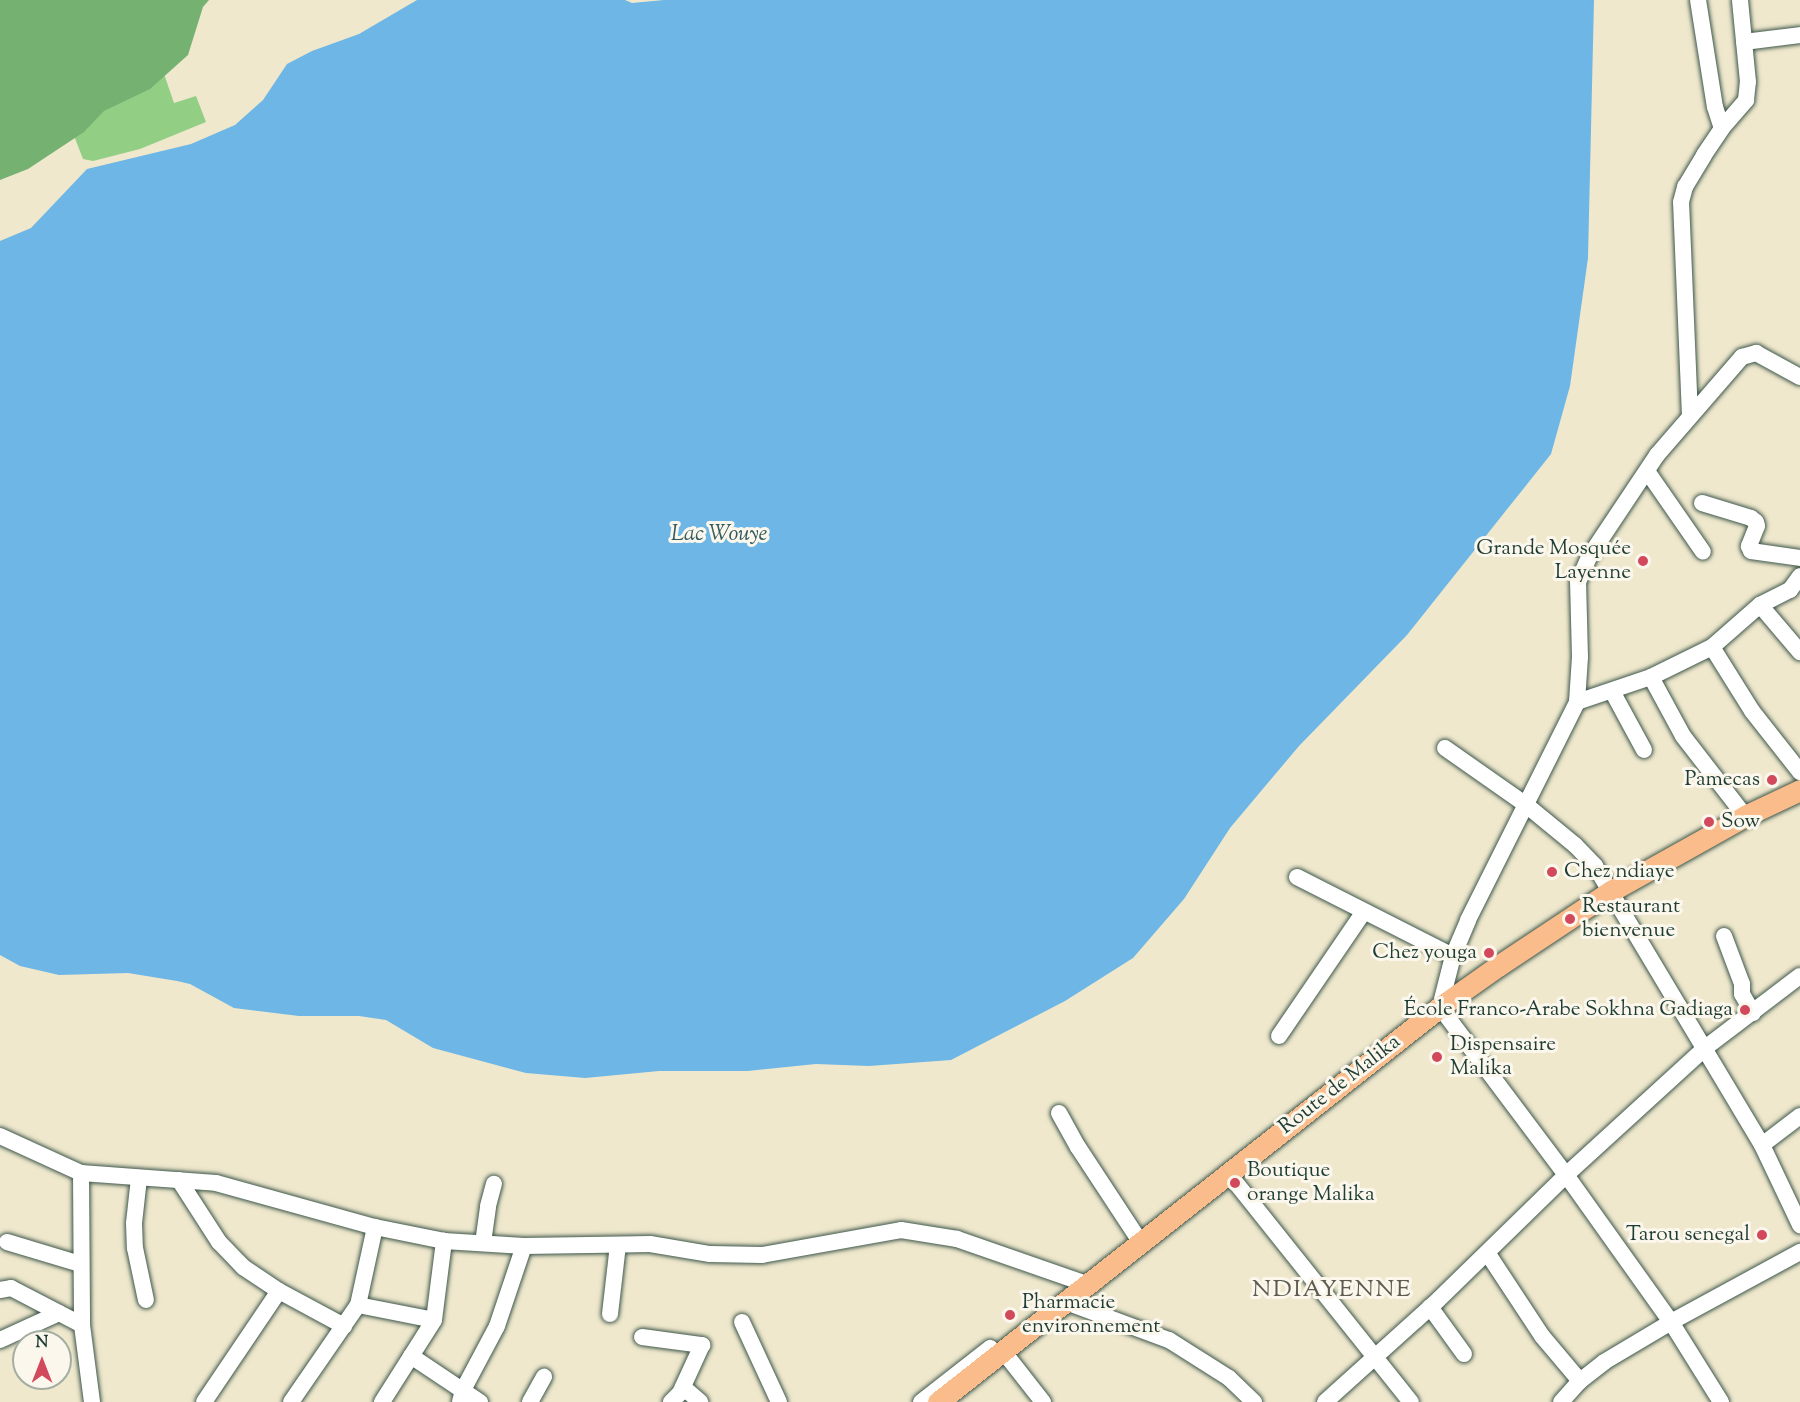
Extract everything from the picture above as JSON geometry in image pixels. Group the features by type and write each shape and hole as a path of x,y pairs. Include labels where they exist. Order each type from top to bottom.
{"main road":[{"name":"Route de Malika","path":"938,1402 1440,1007 1549,930 1611,891 1745,816 1800,790"}],"street":[{"path":"1698,0 1715,107 1722,128"},
{"path":"1690,416 1681,202 1685,187 1722,128 1746,100 1748,82 1740,0"},
{"path":"1744,42 1800,35"},
{"path":"1721,1402 1671,1322 1566,1175 1440,1007 1453,956 1525,804 1577,702 1580,657 1580,576 1589,557 1647,471 1690,416 1742,357 1755,353 1800,376"},
{"path":"1647,471 1703,552"},
{"path":"1702,503 1751,518 1756,522 1757,526 1749,546 1751,551 1800,558"},
{"path":"1577,702 1651,677 1712,647 1760,605 1790,590 1800,576"},
{"path":"1760,605 1800,652"},
{"path":"1712,647 1752,711 1800,772"},
{"path":"1651,677 1683,736 1745,816"},
{"path":"1612,691 1644,750"},
{"path":"1445,748 1525,804 1580,850 1611,891 1762,1145 1800,1225"},
{"path":"1297,877 1363,913 1453,956"},
{"path":"1279,1036 1363,913"},
{"path":"1724,936 1742,984 1742,994 1753,1013"},
{"path":"1325,1402 1488,1254 1566,1175 1705,1048 1800,976"},
{"path":"1059,1113 1078,1147 1141,1242"},
{"path":"1762,1145 1800,1116"},
{"path":"0,1136 81,1173 179,1180 244,1189 375,1227 444,1241 524,1246 650,1244 710,1254 762,1256 901,1230 957,1239 1089,1285"},
{"path":"81,1173 82,1325 92,1402"},
{"path":"1228,1173 1411,1402"},
{"path":"139,1178 134,1223 135,1248 146,1300"},
{"path":"179,1180 231,1256 279,1291 344,1326"},
{"path":"483,1243 488,1206 494,1184"},
{"path":"291,1402 358,1305 375,1227"},
{"path":"382,1402 434,1320 444,1241"},
{"path":"7,1242 80,1264"},
{"path":"610,1314 618,1245"},
{"path":"461,1396 497,1326 524,1246"},
{"path":"1561,1402 1577,1391 1604,1362 1671,1322 1800,1252"},
{"path":"1488,1254 1577,1391"},
{"path":"0,1290 11,1288 82,1325"},
{"path":"204,1402 279,1291"},
{"path":"1066,1302 1169,1340 1219,1371 1254,1402"},
{"path":"358,1305 434,1320"},
{"path":"1430,1307 1464,1354"},
{"path":"0,1340 59,1313"},
{"path":"921,1402 1031,1318 1049,1315"},
{"path":"742,1322 779,1402"},
{"path":"642,1337 702,1345 683,1387 671,1402"},
{"path":"1003,1351 1043,1402"},
{"path":"411,1356 461,1396 480,1402"},
{"path":"530,1402 544,1377"},
{"path":"683,1387 700,1402"}],"green space":[{"path":"0,0 57,0 162,68 174,103 196,96 206,122 140,149 93,161 83,159 59,97"},
{"path":"0,0 209,0 203,7 188,55 150,89 104,111 84,132 28,169 0,180"}],"water":[{"name":"Lac Wouye","path":"417,0 625,0 632,3 664,0 1594,0 1588,258 1570,386 1551,454 1407,635 1299,746 1230,828 1184,899 1133,958 1065,1001 951,1060 869,1066 816,1064 748,1071 659,1071 585,1078 526,1073 433,1048 386,1020 359,1016 299,1016 234,1008 190,984 177,981 128,973 59,975 20,966 0,955 0,241 31,228 87,169 191,144 235,125 263,100 287,64 312,51 359,34"}],"place":[{"name":"Grande Mosquée Layenne","path":"1643,561"},
{"name":"Pamecas","path":"1772,780"},
{"name":"Sow","path":"1709,822"},
{"name":"Chez ndiaye","path":"1552,872"},
{"name":"Restaurant bienvenue","path":"1570,919"},
{"name":"Chez youga","path":"1489,953"},
{"name":"École Franco-Arabe Sokhna Gadiaga","path":"1745,1010"},
{"name":"Dispensaire Malika","path":"1437,1057"},
{"name":"Boutique orange Malika","path":"1235,1183"},
{"name":"Tarou senegal","path":"1762,1235"},
{"name":"Pharmacie environnement","path":"1010,1315"}],"district":[{"name":"NDIAYENNE","path":"1332,1291"}]}
